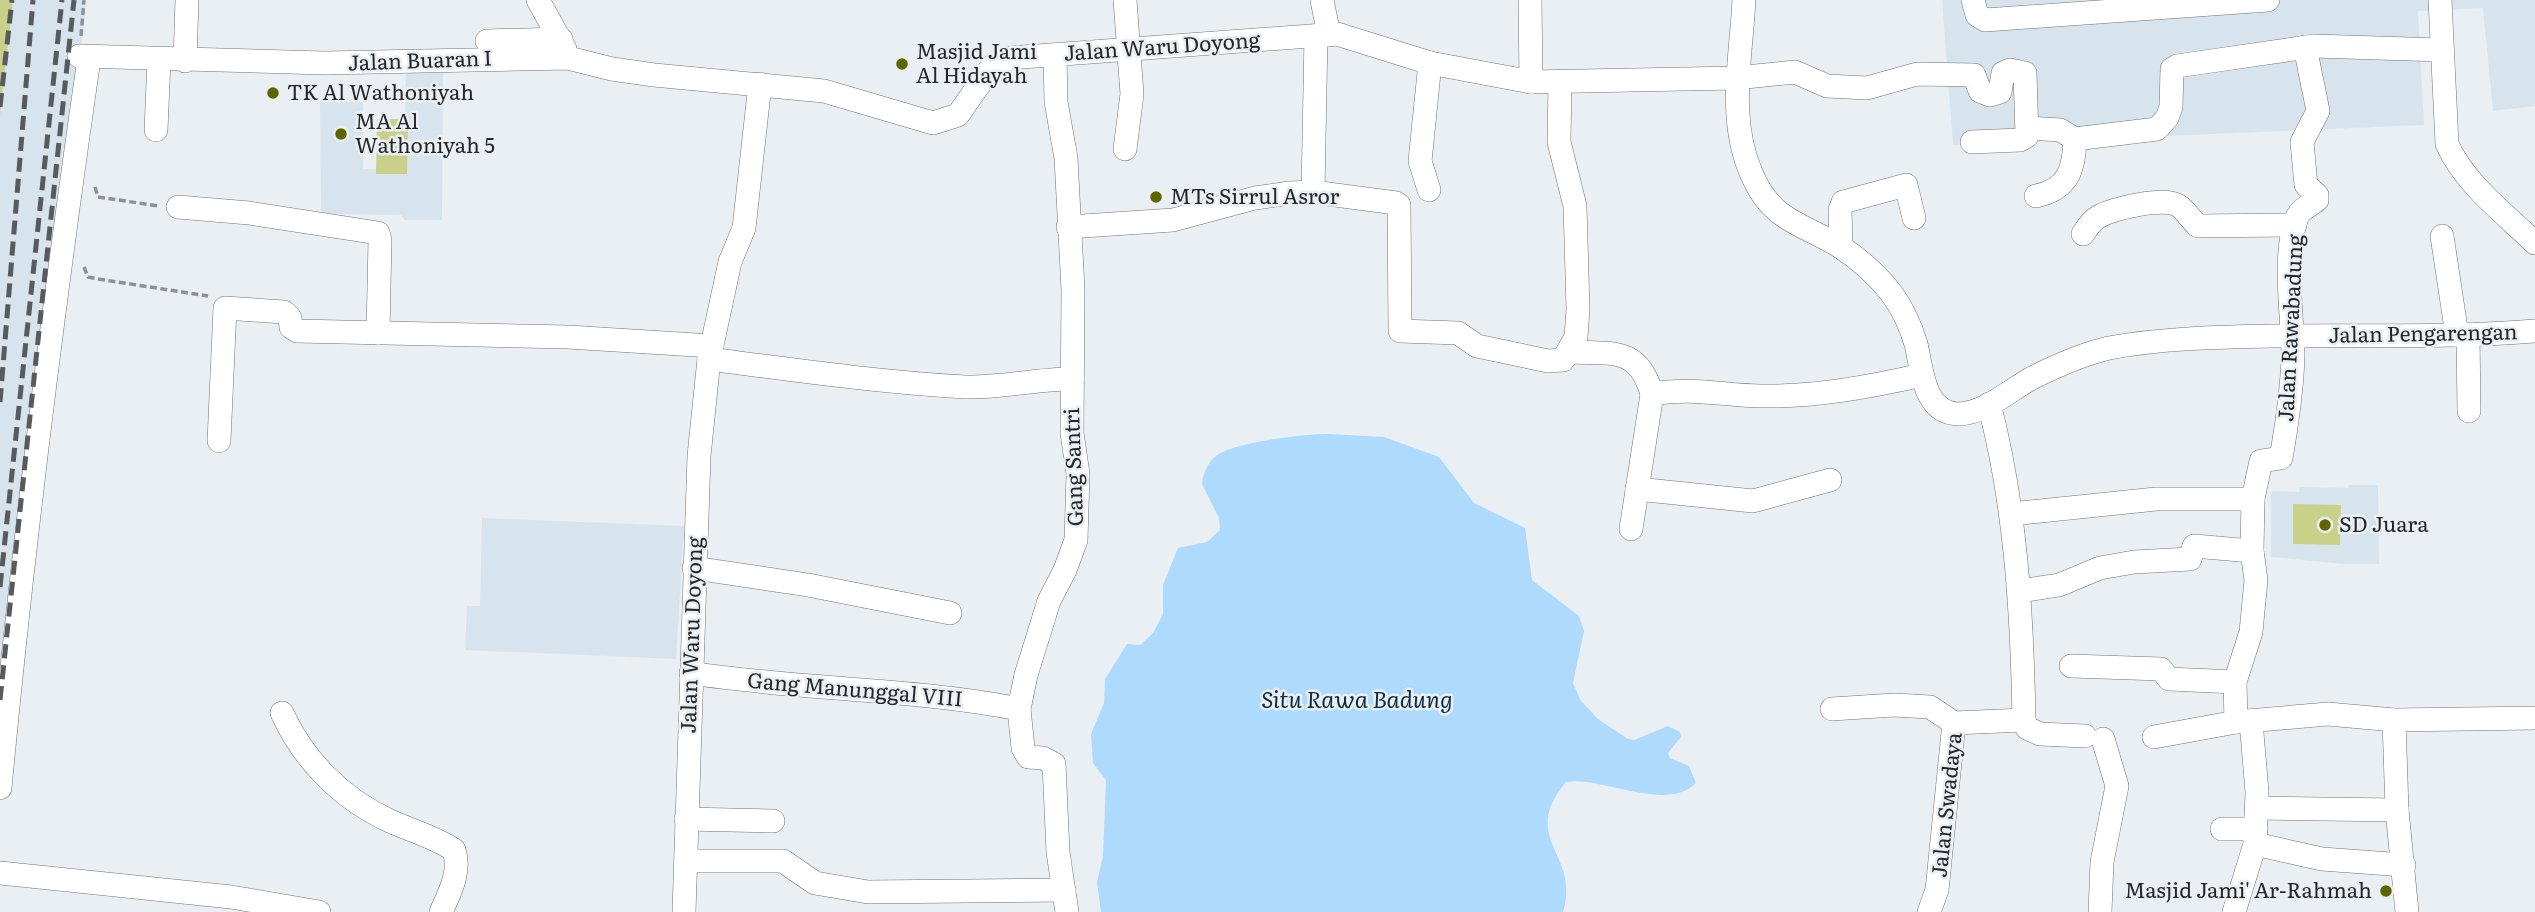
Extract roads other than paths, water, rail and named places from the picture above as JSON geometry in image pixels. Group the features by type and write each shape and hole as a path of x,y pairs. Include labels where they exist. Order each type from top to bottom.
{"street":[{"path":"184,61 187,0"},
{"path":"1125,0 1132,94 1125,149"},
{"path":"1313,192 1327,35 1322,0"},
{"path":"1327,35 1339,0"},
{"path":"1530,0 1531,82"},
{"name":"Jalan Pengarengan","path":"1744,0 1737,78 1739,132 1750,171 1763,199 1793,223 1841,247 1879,279 1894,296 1915,342 1922,376 1938,407 1957,414 1989,404 2032,378 2090,353 2110,348 2180,340 2462,335 2535,331"},
{"path":"1973,0 1978,15 1985,20 2268,0"},
{"path":"2440,0 2444,126 2453,158 2535,243"},
{"path":"487,41 565,48 547,3"},
{"name":"Jalan Waru Doyong","path":"684,912 699,456 711,352 730,262 744,228 760,84 844,95 933,122 958,115 992,66 1010,58 1327,35 1430,63 1531,82 1737,78 1795,72 1827,86 1867,88 1917,74 1965,73 1977,78 1983,93 1996,95 2000,92 2003,73 2010,70 2025,73 2029,128"},
{"path":"1972,142 2020,140 2027,136 2029,128 2060,130 2075,139 2157,129 2162,126 2171,107 2174,66 2305,47 2442,50"},
{"name":"Jalan Rawabadung","path":"2256,827 2244,721 2235,682 2251,632 2256,580 2252,551 2253,499 2261,461 2281,458 2289,415 2293,353 2288,288 2295,225 2302,209 2317,200 2317,195 2306,185 2303,153 2304,133 2316,120 2318,111 2305,47"},
{"name":"Jalan Buaran I","path":"0,788 12,661 84,58 325,63 565,48 643,73 760,84"},
{"name":"Gang Santri","path":"1055,55 1056,102 1066,158 1074,342 1072,433 1077,474 1076,540 1045,611 1019,709 1023,748 1028,757 1043,758 1054,764 1058,852 1066,901"},
{"path":"156,130 159,60"},
{"path":"1429,190 1420,161 1430,63"},
{"path":"1068,227 1173,220 1255,198 1313,192 1399,205 1399,331 1458,333 1477,346 1548,360 1563,359 1570,352 1576,337 1578,309 1575,206 1559,142 1560,83"},
{"path":"2036,196 2063,185 2070,175 2075,139"},
{"path":"1841,247 1840,210 1843,202 1906,185 1914,218"},
{"path":"2083,233 2094,219 2111,211 2145,204 2180,206 2198,226 2295,225"},
{"path":"178,207 249,214 377,233 380,240 377,333"},
{"path":"2442,236 2462,335 2469,411"},
{"path":"219,441 225,308 284,312 290,318 291,327 297,331 568,337 711,352 834,376 968,387 1038,379 1072,379"},
{"path":"1570,352 1621,354 1646,372 1652,394 1631,529"},
{"path":"1652,394 1710,390 1757,396 1825,394 1922,376"},
{"path":"1989,404 2011,514 2020,591 2024,720 2027,728 2040,734 2094,737 2117,786 2102,862 2100,912"},
{"path":"1637,489 1753,501 1830,480"},
{"path":"2011,514 2156,499 2253,499"},
{"path":"2020,591 2059,585 2101,568 2134,562 2190,559 2194,547 2252,551"},
{"path":"694,568 808,585 950,613"},
{"path":"2070,666 2161,668 2169,679 2235,682"},
{"name":"Gang Manunggal VIII","path":"691,673 727,679 807,684 923,698 964,698 1019,709"},
{"path":"1832,709 1894,705 1930,707 1954,723"},
{"path":"282,713 296,745 326,778 346,794 371,811 454,850 458,861 454,880 440,912"},
{"path":"2154,737 2244,721 2328,714 2394,720 2535,718"},
{"name":"Jalan Swadaya","path":"1929,912 1937,890 1954,723 2024,720"},
{"path":"2394,720 2407,912"},
{"path":"2221,829 2398,810"},
{"path":"686,819 773,821"},
{"path":"2256,827 2322,859 2404,865"},
{"path":"2234,912 2256,827"},
{"path":"686,861 783,861 815,883 869,902 1066,901"},
{"path":"0,873 231,897 313,911"}],"water":[{"name":"Situ Rawa Badung","path":"1328,434 1384,437 1439,457 1474,503 1525,528 1532,580 1579,616 1584,631 1573,683 1581,701 1598,719 1628,739 1634,740 1668,726 1680,732 1681,737 1668,753 1670,758 1689,766 1696,783 1684,791 1668,795 1651,794 1597,784 1566,782 1553,802 1548,818 1549,833 1564,875 1566,892 1563,912 1101,912 1097,882 1103,856 1106,780 1093,763 1091,734 1104,703 1105,679 1127,644 1140,645 1153,633 1163,614 1163,585 1178,548 1207,542 1220,530 1219,518 1202,484 1206,468 1213,459 1225,451 1253,443"}],"railway":[{"path":"0,107 12,0"},
{"path":"0,402 33,0"},
{"path":"0,587 62,0"},
{"path":"0,700 74,0"}],"place":[{"name":"Masjid Jami Al Hidayah","path":"902,64"},
{"name":"TK Al Wathoniyah","path":"273,93"},
{"name":"MA Al Wathoniyah 5","path":"341,134"},
{"name":"MTs Sirrul Asror","path":"1156,197"},
{"name":"SD Juara","path":"2325,525"},
{"name":"Masjid Jami' Ar-Rahmah","path":"2386,891"}]}
